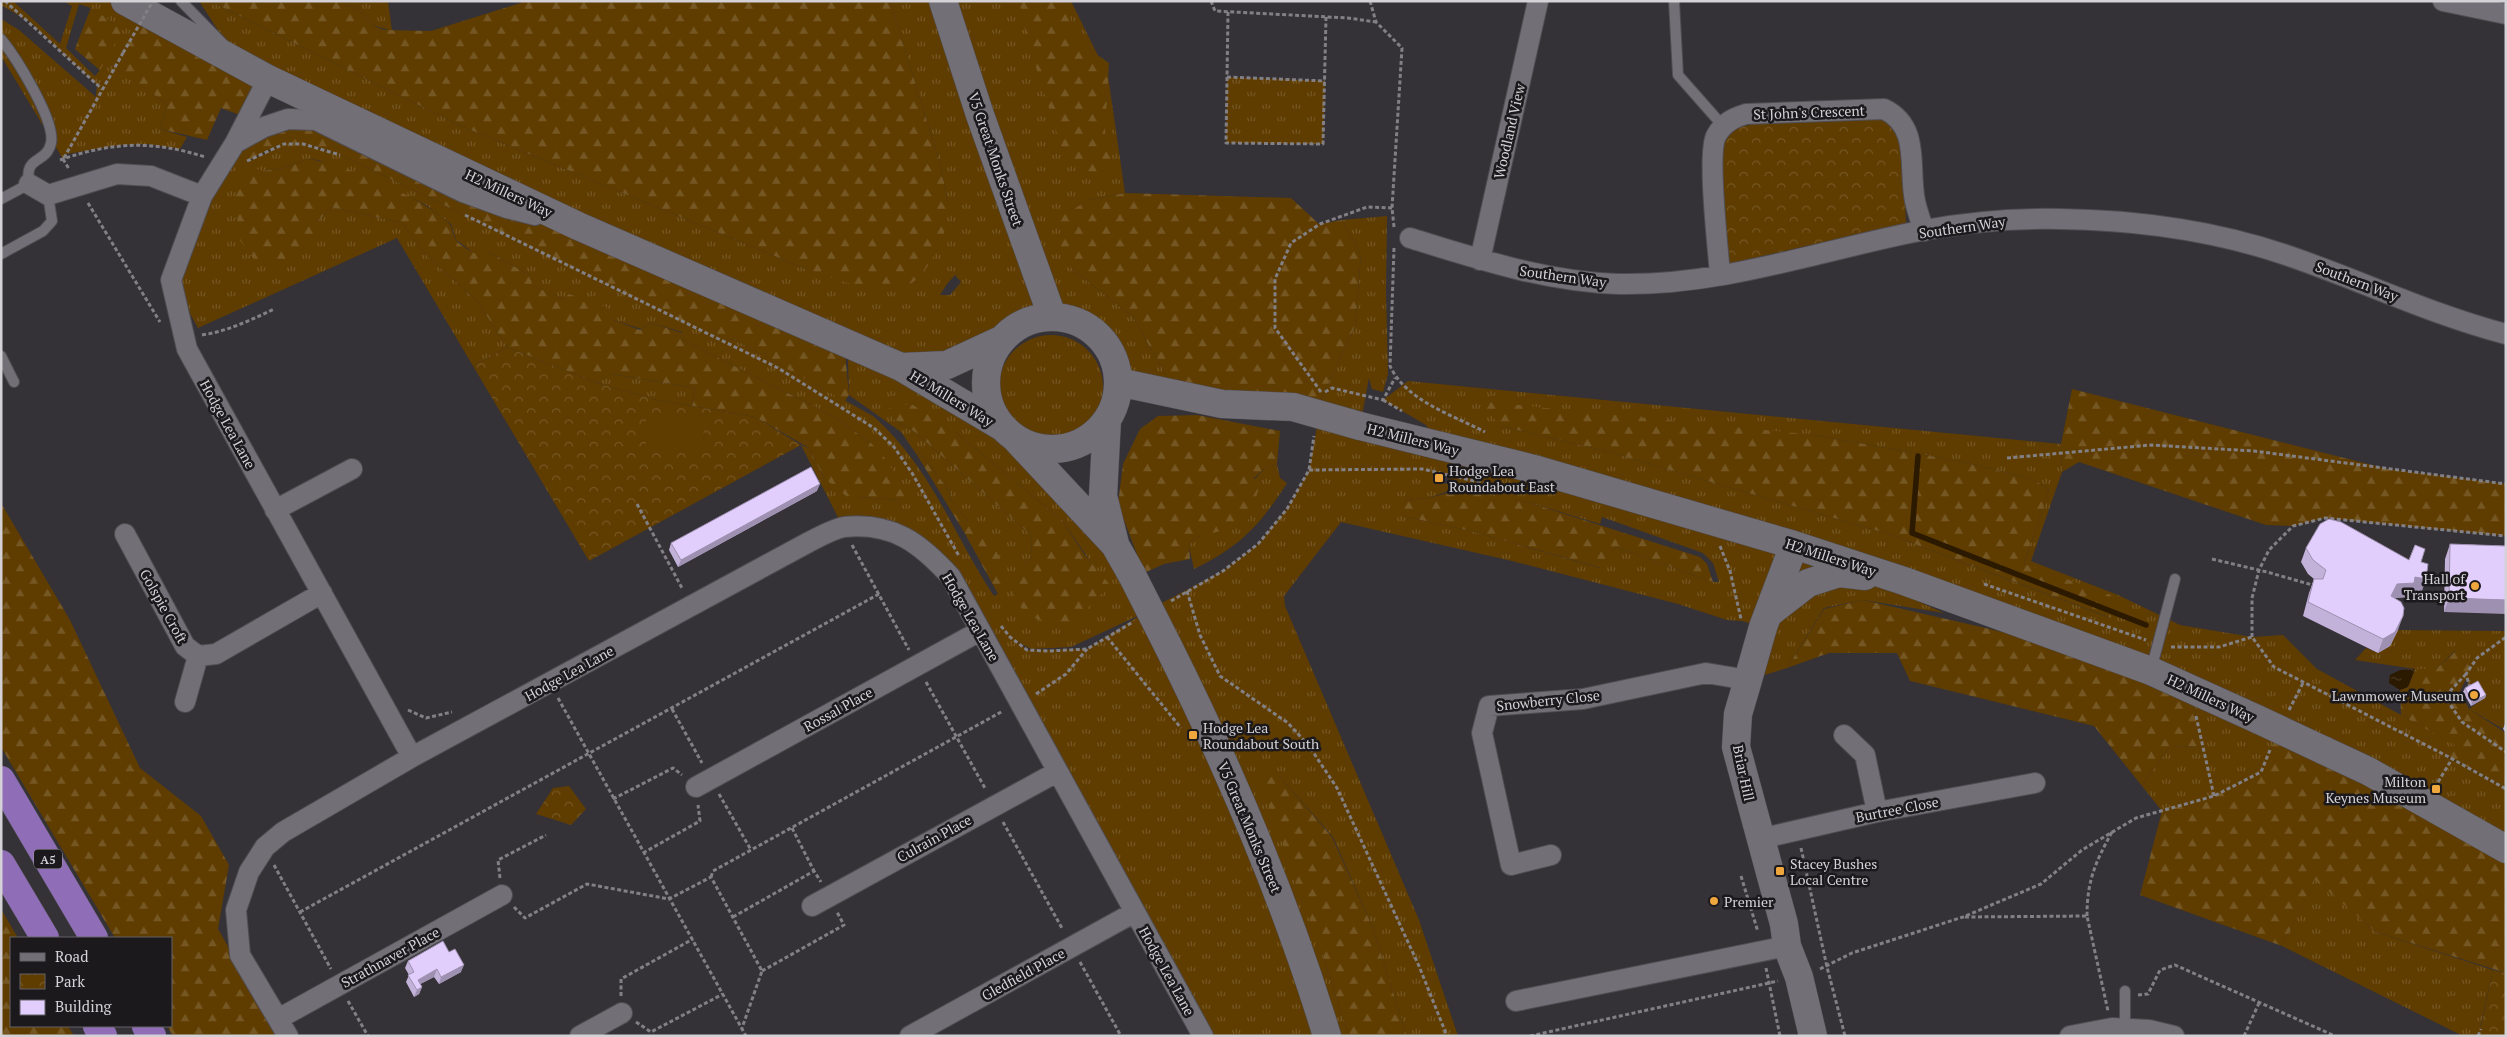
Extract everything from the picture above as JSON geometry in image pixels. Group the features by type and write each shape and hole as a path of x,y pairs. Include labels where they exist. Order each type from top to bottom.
{"highway":[{"name":"A5","path":"1,780 93,937"},
{"path":"1,864 44,937"}],"street":[{"name":"H2 Millers Way","path":"124,1 268,79 578,226 901,367 1009,432"},
{"name":"V5 Great Monks Street","path":"943,1 980,115 1052,316"},
{"name":"Woodland View","path":"1480,260 1538,1"},
{"path":"2443,1 2506,14"},
{"name":"Hodge Lea Lane","path":"268,79 234,143 202,196 171,280 187,349 412,757"},
{"name":"St John's Crescent","path":"1723,126 1733,118 1746,114 1884,109 1895,114 1905,126 1910,139 1915,201 1924,231"},
{"path":"234,143 264,127 288,119 316,120 463,192 507,208 578,226"},
{"path":"1720,274 1712,148 1716,136 1723,126"},
{"path":"30,184 48,195 117,174 151,176 202,196"},
{"name":"Southern Way","path":"1400,237 1542,276 1619,284 1683,281 1822,255 1924,231 1988,221 2059,219 2141,222 2280,253 2358,281 2462,323 2506,334"},
{"path":"1052,316 1066,318 1083,324 1096,333 1111,354 1118,382 1115,402 1107,420 1085,440 1064,448 1041,448 1026,444 1009,432 996,417 986,391 988,364 1001,340 1016,327 1027,321 1052,316"},
{"name":"H2 Millers Way","path":"901,367 947,365 1001,340"},
{"name":"H2 Millers Way","path":"1118,382 1222,404 1293,407 1360,426 1534,469 1794,545 1904,581 2151,671 2368,771 2506,849"},
{"name":"V5 Great Monks Street","path":"1107,420 1103,496 1115,545"},
{"name":"V5 Great Monks Street","path":"1009,432 1115,545 1132,575 1208,726 1262,851 1294,936 1327,1036"},
{"path":"275,510 352,469"},
{"name":"Hodge Lea Lane","path":"283,1027 240,955 236,910 249,872 265,846 283,832 412,757 809,542 843,527 872,528 894,532 929,553 951,577 989,625 1020,703 1202,1036"},
{"name":"Golspie Croft","path":"125,534 185,646 198,656 216,654 322,593"},
{"name":"Briar Hill","path":"1794,545 1765,621 1738,714 1736,747 1784,924 1786,946 1799,977 1814,1036"},
{"path":"1765,621 1808,583 1840,573 1904,581"},
{"name":"Rossal Place","path":"696,787 989,625"},
{"path":"185,702 198,656"},
{"name":"Snowberry Close","path":"1551,855 1511,865 1482,733 1489,706 1583,699 1706,673 1748,680"},
{"path":"1844,735 1865,755 1877,812"},
{"name":"Culrain Place","path":"812,906 1057,772"},
{"name":"Burtree Close","path":"1760,839 1877,812 2035,783"},
{"name":"Strathnaver Place","path":"283,1027 340,985 502,895"},
{"name":"Gledfield Place","path":"910,1036 1135,912"},
{"path":"1516,1001 1786,946"},
{"path":"580,1036 622,1013"},
{"path":"2070,1036 2118,1028 2149,1030 2174,1036"}],"lane":[{"path":"181,1 220,39 240,64"},
{"path":"1674,1 1678,75 1723,126"},
{"path":"1,38 24,71 43,112 51,138 50,145 45,153 29,165 27,171 30,184 1,200"},
{"path":"1,254 43,231 52,222 48,195"},
{"path":"1,356 14,382"},
{"path":"2151,671 2175,579"},
{"path":"2118,1028 2125,994"}],"path":[{"path":"5,1 102,89"},
{"path":"63,159 153,1"},
{"path":"1211,1 1215,11 1326,16 1376,22"},
{"path":"1370,1 1376,22 1402,48 1392,208 1400,237 1390,366 1396,378 1414,395 1493,436"},
{"path":"1228,12 1226,144 1323,144 1326,16"},
{"path":"1227,77 1325,81"},
{"path":"63,159 80,152 120,145 147,144 180,149 221,163 236,165 284,144 303,144 344,156"},
{"path":"63,159 163,331"},
{"path":"1392,208 1367,207 1320,224 1292,243 1275,279 1275,328 1323,394 1332,388 1383,400 1396,378"},
{"path":"464,214 778,368 874,428 894,447 912,472 963,563"},
{"path":"183,332 200,335 215,333 274,310"},
{"path":"1163,605 1223,571 1258,544 1287,509 1309,470 1315,434"},
{"path":"2007,458 2151,446 2254,451 2506,484"},
{"path":"1309,470 1422,469 1528,493"},
{"path":"637,504 692,606"},
{"path":"2506,536 2325,518 2292,526 2269,550 2259,570 2252,598 2252,637 2274,667 2452,759 2506,790"},
{"path":"843,527 1121,1036"},
{"path":"1719,542 1730,571 1742,621 1765,621"},
{"path":"2212,559 2259,570 2319,588"},
{"path":"1981,583 2158,644 2172,647 2219,647 2252,637"},
{"path":"1187,591 1200,635 1220,676 1288,723 1309,746 1337,788 1419,966 1447,1036"},
{"path":"300,912 879,594"},
{"path":"546,835 498,860 502,895 526,918 587,884 669,899 711,877 713,871 1020,703 1066,674 1087,648 1139,619"},
{"path":"989,625 1028,650 1087,648"},
{"path":"1107,637 1182,730"},
{"path":"2506,637 2477,658 2466,674 2451,690 2447,700 2462,722 2506,752"},
{"path":"2466,674 2470,688"},
{"path":"550,683 746,1036"},
{"path":"2285,718 2303,683"},
{"path":"2189,688 2214,796"},
{"path":"406,709 426,718 461,708"},
{"path":"1530,1036 1799,977 1827,967 1852,953 1963,917 2041,884 2082,850 2136,818 2214,796 2261,772 2272,745"},
{"path":"2438,782 2452,759"},
{"path":"613,799 673,768 696,787 700,821 643,853"},
{"path":"792,828 814,871"},
{"path":"1797,831 1827,967 1845,1036"},
{"path":"2112,832 2097,860 2087,892 2087,916 2118,1028"},
{"path":"265,846 368,1036"},
{"path":"711,877 762,971 742,1028"},
{"path":"1963,917 2087,916"},
{"path":"693,939 621,979 622,1013 651,1032 723,994"},
{"path":"2125,994 2148,994 2160,970 2175,965 2335,1036"},
{"path":"2244,1036 2259,1003"},
{"path":"2478,1036 2481,1029"}],"green space":[{"path":"1,1 13,1 60,44 72,6 64,1 125,1 139,10 116,67 167,104 160,129 187,137 180,149 147,144 120,145 67,154 63,159 1,56 1,19 19,30 96,97 97,85 30,22 1,5","holes":["79,4 91,8 75,49 100,70 95,76 66,48"]},
{"path":"199,1 210,1 459,125 806,269 948,202 941,167 890,1 1071,1 1108,76 1125,193 1089,200 1072,269 1133,317 1176,393 1118,382 1108,351 1099,338 1088,328 1075,321 1061,317 1045,317 1028,321 1003,338 989,344 915,366 1008,448 1040,458 1150,609 1223,571 1258,544 1287,509 1309,470 1323,394 1355,326 1361,255 1342,220 1387,216 1388,374 1383,392 1372,389 1369,378 1360,426 1437,444 1426,425 1383,400 1408,381 2061,444 2062,472 2031,561 2118,595 2180,625 2252,637 2283,635 2317,669 2456,745 2447,757 2506,789 2506,849 2276,736 2261,772 2214,796 2162,811 2142,786 2170,746 2203,747 2189,688 1800,548 1944,613 1863,600 1824,608 1787,668 1748,680 1763,627 1742,621 1727,620 1678,604 1512,561 1341,522 1284,596 1285,606 1419,920 1458,1036 1407,1036 1372,926 1333,837 1279,776 1323,956 1349,1036 1203,1036 929,553 843,527 801,445 809,448 824,478 858,497 901,500 871,443 833,416 681,339 682,332 651,323 641,329 611,319 532,286 529,275 489,252 478,256 456,240 451,224 426,205 373,180 318,160 308,159 284,168 263,171 318,222 331,207 402,223 424,253 478,302 507,347 473,366 397,238 198,328 171,280 221,163 252,160 284,144 303,144 344,156 722,341 734,339 873,416 911,457 926,479 994,596 1003,591 968,521 950,499 951,493 919,452 917,455 901,432 849,395 848,360 894,365 240,64","holes":["955,275 961,282 950,295 940,295","892,418 954,431 1062,520 1094,567 1021,569 1032,556 1031,535 915,432","1501,426 1815,435 1963,462 2033,479 2049,490 2024,564 2110,618 1885,533 1606,451","1433,472 1450,475 1448,484 1433,481","1449,491 1527,502 1600,524 1602,517 1703,553 1713,563 1719,582 1713,582 1616,547 1600,568 1471,531 1403,516 1404,500 1428,498","1144,613 1087,649 1028,650 1014,640 1031,649 1071,647"]},
{"path":"210,1 343,1 361,12 372,25 384,30 431,31 527,1 890,1 941,167 948,202 945,231 932,260 920,277 906,287 894,289 851,284 806,269 459,125"},
{"path":"343,1 388,1 392,31 372,25 361,12"},
{"path":"1019,1 1068,1 1074,39 1109,63 1105,132 1114,165 1101,184 1061,146 1026,36"},
{"path":"91,8 123,29 100,70 75,49"},
{"path":"139,10 268,79 248,118 221,108 207,140 160,129 167,104 115,67"},
{"path":"1227,77 1325,81 1323,144 1226,143"},
{"path":"1864,116 1889,122 1902,140 1906,223 1728,264 1720,143 1736,128 1758,123"},
{"path":"288,119 844,343 849,395 845,401 734,339 722,341 344,156 314,146 291,144 274,148 240,163 221,163"},
{"path":"308,159 361,174 420,203 448,222 455,238 460,244 478,255 489,252 529,275 533,286 563,299 569,294 606,307 611,319 640,330 651,323 682,333 681,339 833,416 871,443 884,457 908,493 901,500 858,497 851,500 824,478 809,448 755,417 692,406 695,388 612,374 597,383 507,347 478,302 424,253 402,223 331,207 318,222 321,241 282,263 256,262 239,239 235,195 240,188 234,176 257,169 263,171 284,168"},
{"path":"1125,193 1291,198 1319,224 1342,220 1361,255 1355,326 1323,394 1317,417 1176,393 1133,317 1072,269 1061,248 1060,217 1089,200"},
{"path":"1051,335 1071,339 1088,350 1099,367 1103,387 1099,407 1088,424 1071,435 1051,439 1031,435 1014,424 1003,407 999,387 1003,367 1014,350 1031,339"},
{"path":"507,347 597,383 657,400 755,417 801,445 589,561 473,366"},
{"path":"611,374 695,388 692,406 657,400 597,383"},
{"path":"2072,389 2388,469 2506,484 2506,536 2325,518 2293,526 2266,525 2079,462 2062,472 2061,444"},
{"path":"1478,401 1815,435 1963,462 2033,479 2049,490 2024,564 2111,595 2111,618 1885,533 1606,451 1501,426"},
{"path":"895,404 913,405 954,431 1062,520 1084,554 1110,585 1070,626 1043,621 1023,610 1012,593 1021,569 1032,556 1031,535 915,432 892,418 889,408"},
{"path":"646,414 703,414 704,447 646,447"},
{"path":"1197,415 1280,431 1277,464 1265,468 1254,478 1259,488 1249,519 1239,526 1194,538 1189,547 1190,559 1164,564 1144,573 1118,504 1123,464 1140,429 1158,416"},
{"path":"919,452 951,493 950,499 968,521 993,545 1001,560 1003,591 998,594 964,532 917,455"},
{"path":"1277,464 1280,478 1287,483 1268,511 1237,543 1194,569 1189,547 1194,538 1201,536 1265,468"},
{"path":"1459,490 1527,502 1700,557 1707,564 1713,582 1616,547 1601,568 1471,531 1403,516 1399,508 1404,500 1428,498"},
{"path":"1,503 70,620 140,768 201,816 229,865 218,929 280,1036 173,1036 168,1027 172,1027 172,937 114,937 1,747"},
{"path":"1863,600 1990,629 2151,671 2189,688 2203,747 2170,746 2142,786 2094,726 1910,681 1897,653 1829,653 1787,668 1824,609"},
{"path":"2398,630 2506,631 2506,722 2503,729 2469,709 2484,698 2470,688 2455,651 2436,669 2415,669 2355,660 2366,648 2378,653 2382,651 2390,643"},
{"path":"2456,651 2472,667 2460,691 2469,709 2506,733 2506,789 2447,756 2455,745 2401,715 2400,690 2408,687 2415,669 2436,669"},
{"path":"2276,736 2506,849 2506,973 2376,932 2315,880 2282,946 2140,895 2162,811 2214,796 2261,772"},
{"path":"1279,776 1332,837 1372,926 1407,1036 1349,1036 1323,956 1259,779"},
{"path":"569,786 586,809 571,825 536,814 553,788"},
{"path":"2315,879 2376,932 2493,970 2478,1036 2463,1036 2282,946"},
{"path":"1,909 17,937 10,937 10,1027 69,1027 74,1036 1,1036"},
{"path":"2493,970 2506,973 2506,1036 2475,1036 2481,1025"}],"water":[{"path":"2415,669 2408,687 2400,690 2389,683 2390,675 2400,670"}],"building":[{"path":"811,467 820,484 681,560 671,543"},
{"path":"2329,519 2341,522 2409,560 2415,545 2425,549 2421,562 2428,564 2426,579 2415,577 2414,583 2397,584 2391,596 2401,602 2404,608 2403,616 2395,632 2383,639 2308,602 2314,579 2323,579 2326,570 2313,560 2306,548 2320,524"},
{"name":"Hall of Transport","path":"2450,544 2506,546 2506,600 2449,598"},
{"name":"Lawnmower Museum","path":"2478,681 2486,695 2472,702 2465,688"},
{"path":"443,941 449,952 455,949 464,965 441,977 437,969 418,980 422,987 417,990 408,975 414,972 408,961"}],"waterway":[{"path":"1918,456 1912,533 2146,625"}],"place":[{"name":"Hodge Lea Roundabout East","path":"1439,478"},
{"name":"Hall of Transport","path":"2475,586"},
{"name":"Lawnmower Museum","path":"2474,695"},
{"name":"Hodge Lea Roundabout South","path":"1193,735"},
{"name":"Milton Keynes Museum","path":"2436,789"},
{"name":"Stacey Bushes Local Centre","path":"1780,871"},
{"name":"Premier","path":"1714,901"}]}
